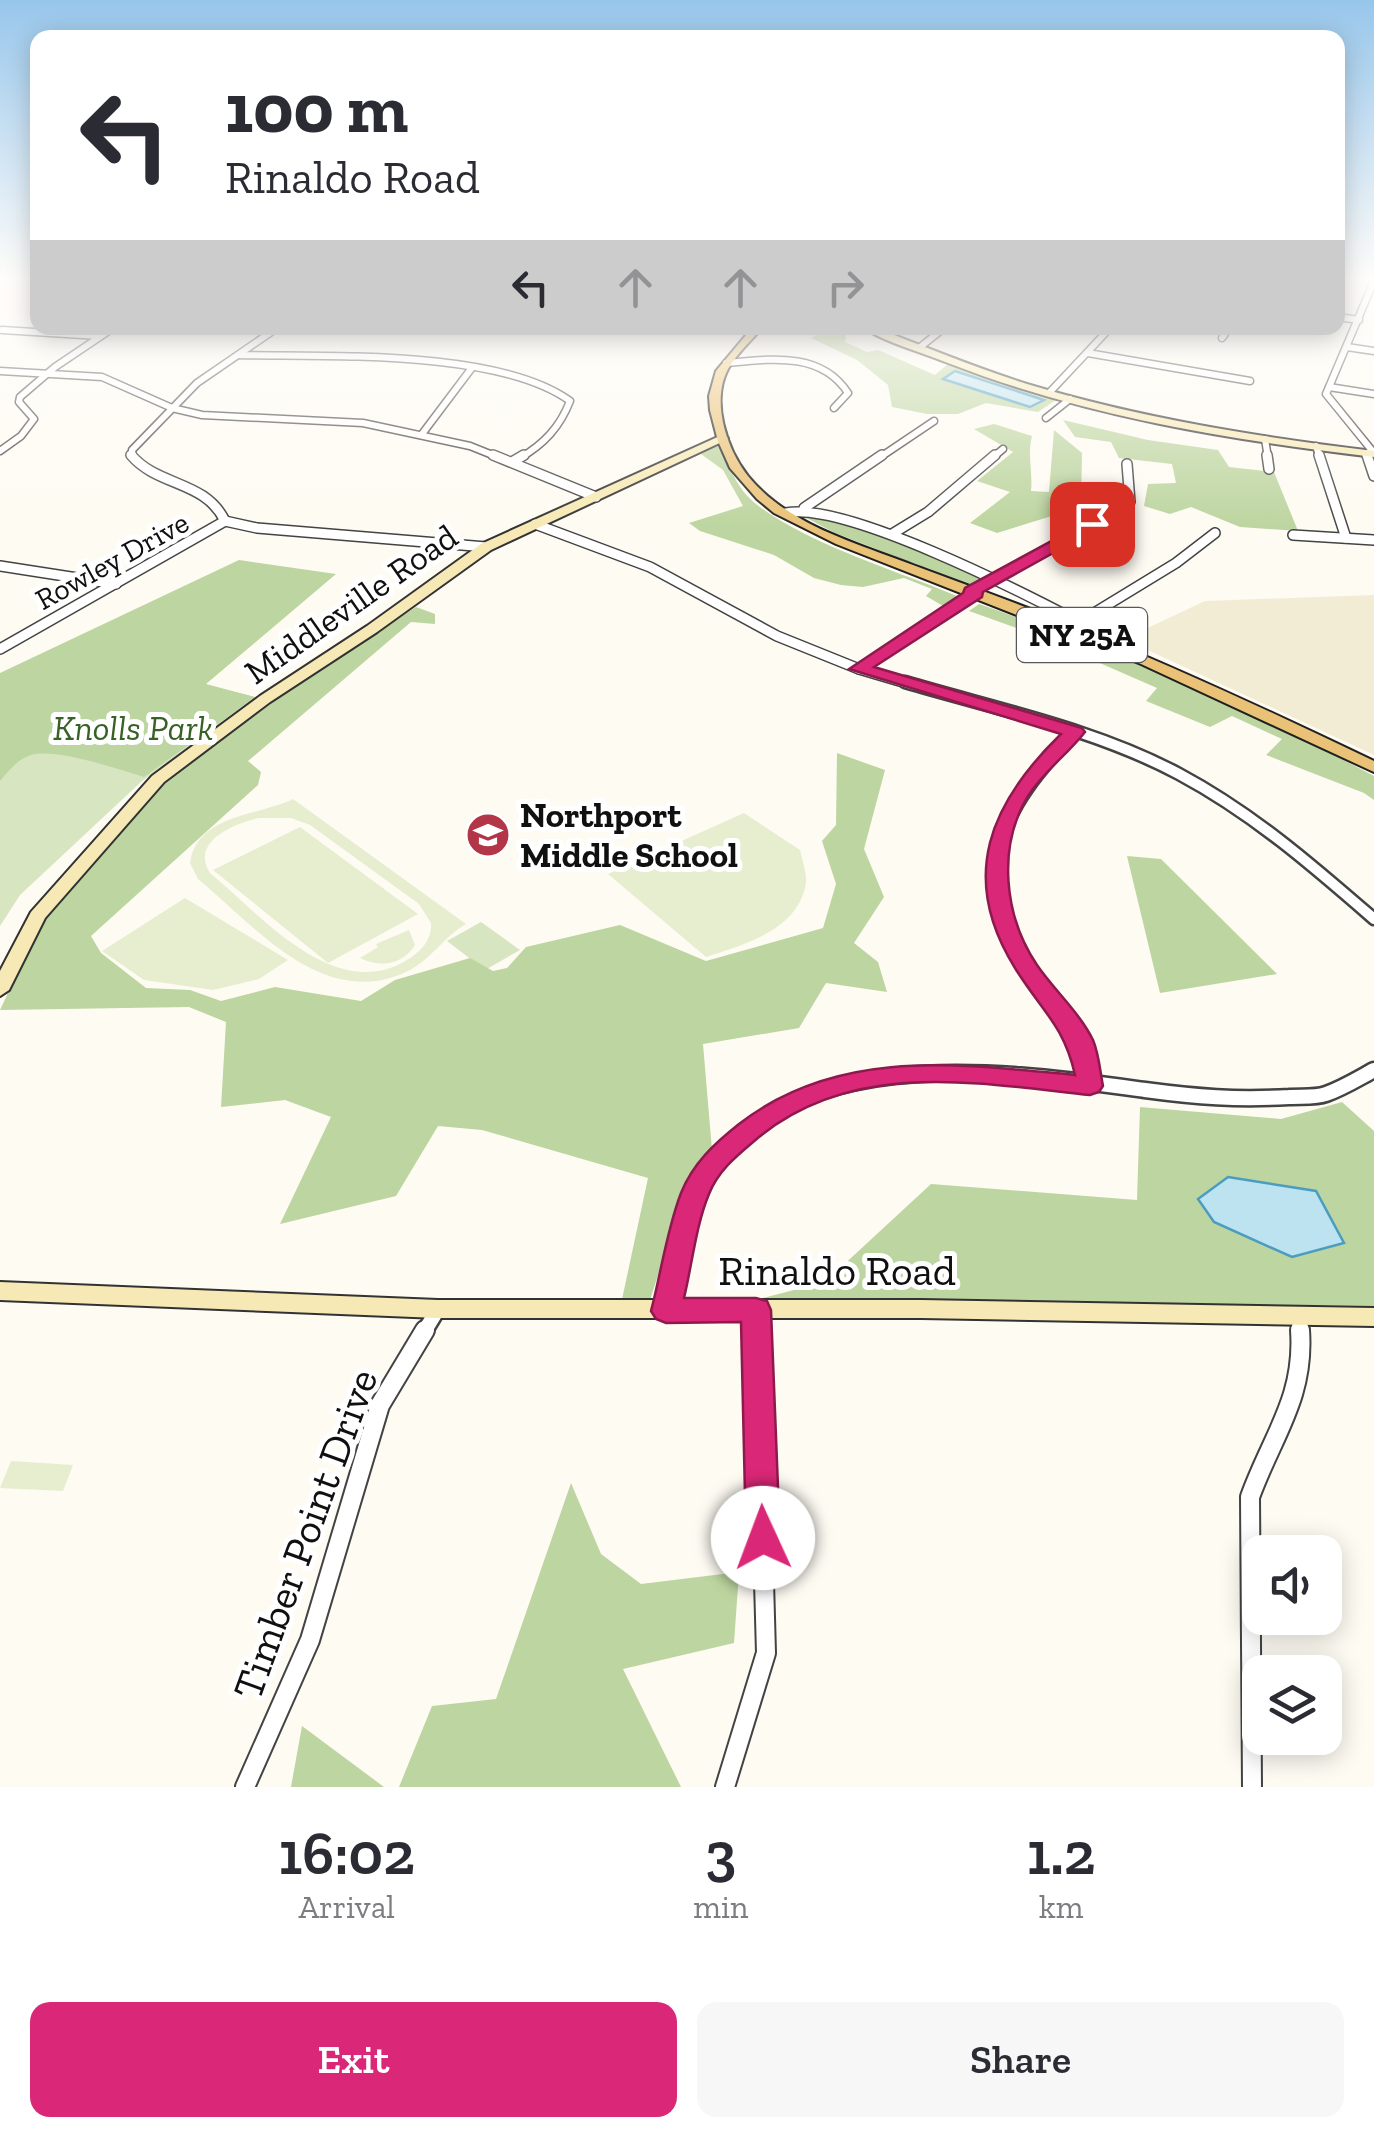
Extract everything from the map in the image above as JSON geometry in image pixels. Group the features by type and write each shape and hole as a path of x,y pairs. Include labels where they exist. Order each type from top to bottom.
{"main road":[{"name":"NY 25A","path":"728,360 712,400 722,438 748,483 786,513 827,536 973,592 1074,625 1374,767"}],"street":[{"path":"0,451 30,427 33,415 18,402 65,360"},
{"path":"225,521 216,503 202,490 154,476 131,456 144,434 197,383 230,360"},
{"path":"380,360 471,369 542,382 564,392 570,401 553,434 530,454 512,462"},
{"path":"726,363 775,360"},
{"path":"785,360 814,365 846,386 848,393 834,408"},
{"path":"955,360 1070,399 1265,439 1371,453"},
{"path":"1049,394 1081,360"},
{"path":"1131,360 1250,381"},
{"path":"1341,360 1328,387 1328,399 1371,453 1374,476"},
{"path":"422,434 471,369"},
{"path":"0,372 114,380 172,408 202,415 362,424 422,434 470,446 596,497"},
{"path":"1328,387 1374,394"},
{"path":"1046,418 1070,399"},
{"path":"786,513 804,508 934,421"},
{"name":"Middleville Road","path":"0,990 37,916 158,779 265,699 486,547 722,438"},
{"path":"1265,439 1269,469"},
{"path":"1316,446 1346,538"},
{"path":"892,534 928,512 1003,449"},
{"path":"858,669 993,578 1124,508 1130,502 1127,464"},
{"path":"804,508 892,534 993,578 1074,625 1176,564 1216,533"},
{"name":"Rowley Drive","path":"0,649 225,521 257,528 486,547"},
{"path":"535,524 650,567 778,636 858,669 1075,732 1178,772 1287,842 1374,919"},
{"path":"1293,535 1374,540"},
{"path":"0,566 116,584"},
{"path":"1075,732 1039,767 1018,796 1004,824 996,855 997,880 1011,940 1080,1041 1090,1086"},
{"path":"666,1311 695,1193 718,1156 771,1114 812,1093 895,1073 945,1071 1228,1102 1268,1101 1324,1095 1374,1070"},
{"name":"Rinaldo Road","path":"0,1291 438,1309 1374,1317"},
{"name":"Timber Point Drive","path":"245,1787 310,1640 380,1405 438,1309"},
{"path":"725,1787 766,1652 756,1310"},
{"path":"1252,1787 1250,1497 1292,1406 1299,1381 1302,1354 1298,1315"}],"shaded area":[{"path":"1374,595 1374,755 1124,639 1205,601"}],"green space":[{"path":"857,360 902,360 935,375 948,364 1056,400 1038,412 986,403 958,414 927,414 892,407 888,385"},
{"path":"1063,420 1148,440 1218,450 1229,467 1274,472 1298,531 1240,527 1191,507 1170,514 1144,506 1148,484 1176,483 1172,464 1119,458 1111,442 1075,437"},
{"path":"994,424 1032,436 1031,491 1049,492 1054,430 1082,453 1081,507 997,533 970,523 1010,492 977,481 1013,452 974,429"},
{"path":"719,444 744,491 776,518 825,544 957,596 943,606 926,596 932,589 904,578 863,587 841,585 814,578 774,555 700,531 689,523 743,506 723,470 701,454"},
{"path":"799,514 891,538 984,578 969,585 835,533"},
{"name":"Knolls Park","path":"239,560 336,574 206,684 255,697 144,777 87,760 42,754 22,759 0,781 0,673"},
{"path":"979,604 1180,682 1278,727 1374,776 1374,800 1266,755 1282,739 1232,716 1210,727 1146,701 1157,688 1031,633 969,611"},
{"path":"416,607 435,614 435,624 411,622 248,761 261,772 258,785 91,936 101,953 146,988 190,990 221,1001 275,987 361,1001 395,980 470,958 493,971 507,968 526,947 620,925 706,961 823,928 836,884 822,841 836,825 837,753 885,770 864,849 884,897 854,943 878,962 887,992 826,983 799,1028 703,1044 712,1150 685,1192 649,1303 621,1304 648,1178 482,1130 438,1126 396,1196 280,1224 331,1117 285,1100 221,1107 226,1022 189,1007 0,1010 45,914 163,783 272,700"},
{"name":"Knolls Park","path":"0,678 205,685 255,697 142,781 20,895 0,926"},
{"path":"293,799 466,924 416,966 377,981 348,981 320,973 293,958 198,879 190,863 195,847 217,826","holes":["259,818 291,818 310,825 419,904 431,923 430,935 421,949 407,960 380,971 353,971 327,963 276,931 210,873 206,852 218,836"]},
{"path":"744,813 800,850 806,879 792,913 752,941 706,957 608,874"},
{"path":"300,827 418,914 328,963 213,870"},
{"path":"1127,856 1161,859 1277,974 1160,993"},
{"path":"185,898 288,960 259,979 213,990 144,980 102,951"},
{"path":"481,922 520,950 485,970 447,941"},
{"path":"409,930 415,945 397,961 383,964 360,958 378,947 376,944"},
{"path":"1342,1102 1374,1131 1374,1306 748,1302 825,1282 931,1184 1137,1200 1140,1107 1281,1119"},
{"path":"11,1461 73,1465 63,1491 0,1488"},
{"path":"571,1483 601,1554 641,1584 739,1572 734,1643 623,1669 681,1787 399,1787 432,1706 496,1699"},
{"path":"302,1726 384,1787 291,1787"}],"water":[{"path":"955,371 1044,400 1030,407 943,379"},
{"path":"1228,1177 1316,1191 1344,1243 1292,1257 1214,1222 1198,1199"}],"place":[{"name":"Northport Middle School","path":"488,835"}],"route":[{"path":"763,1538 756,1310 666,1311 695,1193 718,1156 741,1134 812,1093 895,1073 945,1071 1090,1086 1080,1041 1011,940 997,880 996,855 1004,824 1018,796 1039,767 1075,732 858,669 976,593 971,591 1092,524"}]}
